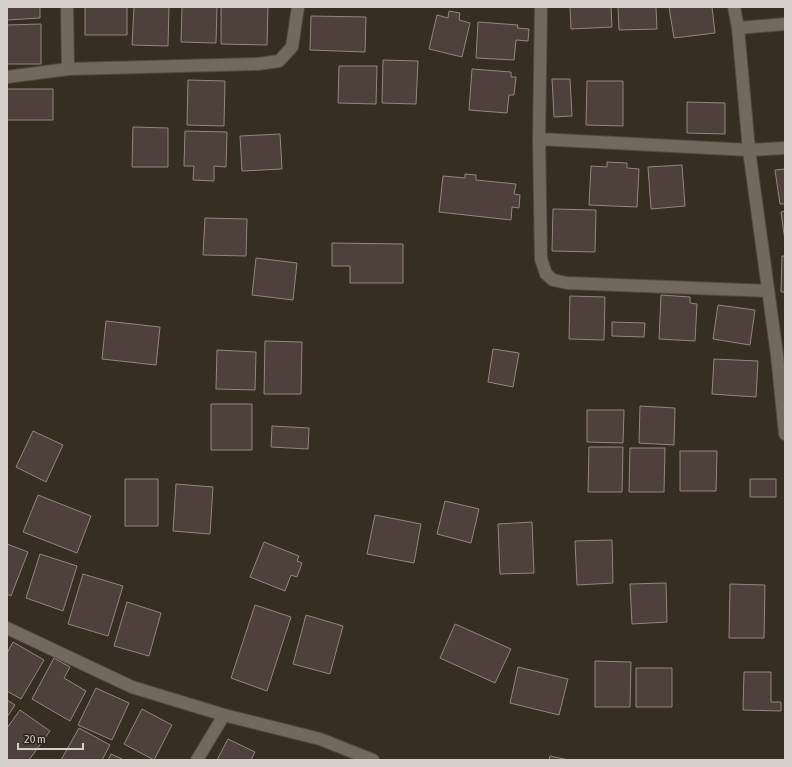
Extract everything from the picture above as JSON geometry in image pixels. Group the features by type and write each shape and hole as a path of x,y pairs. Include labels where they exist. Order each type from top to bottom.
{"street":[{"path":"67,7 68,69"},
{"path":"7,77 68,69 258,64 279,61 292,47 298,7"},
{"path":"541,7 539,139 541,259 546,274 553,280 567,283 768,291"},
{"path":"734,7 738,28 749,150 777,355 785,434"},
{"path":"738,28 785,24"},
{"path":"539,139 749,150 785,148"},
{"path":"7,628 132,688 224,715 320,739 373,760"},
{"path":"197,760 224,715"}],"building":[{"path":"7,7 40,7 40,18 7,20"},
{"path":"85,7 127,7 127,35 85,35"},
{"path":"134,7 169,7 168,46 132,45"},
{"path":"182,7 217,7 216,43 181,42"},
{"path":"221,7 268,7 267,45 221,44"},
{"path":"570,7 611,7 612,27 571,29"},
{"path":"618,7 656,7 657,29 619,30"},
{"path":"669,7 712,7 715,33 674,38"},
{"path":"449,11 460,13 459,20 470,23 462,57 429,49 437,15 448,18"},
{"path":"311,16 366,17 365,52 310,50"},
{"path":"478,22 518,25 517,28 529,29 528,41 516,40 514,60 476,58"},
{"path":"41,24 41,64 7,64 7,25"},
{"path":"383,60 418,61 416,104 382,103"},
{"path":"339,66 377,66 376,104 338,103"},
{"path":"472,69 511,72 511,77 516,77 514,95 509,95 507,113 469,110"},
{"path":"552,79 570,79 572,116 554,117"},
{"path":"188,80 225,81 224,126 187,125"},
{"path":"587,81 623,81 623,126 586,125"},
{"path":"7,89 53,89 53,120 7,120"},
{"path":"687,102 725,103 725,134 687,133"},
{"path":"133,127 168,128 168,167 132,167"},
{"path":"185,131 227,132 226,167 214,166 214,181 193,180 194,166 184,166"},
{"path":"280,134 282,169 242,171 240,136"},
{"path":"607,162 627,163 627,168 639,169 637,207 589,205 591,166 607,167"},
{"path":"682,165 685,206 651,209 648,167"},
{"path":"785,169 785,204 780,204 775,170"},
{"path":"465,174 476,175 476,180 516,184 514,194 520,195 519,208 512,207 511,220 439,212 443,176 465,178"},
{"path":"553,209 596,210 595,252 552,251"},
{"path":"785,211 785,241 781,212"},
{"path":"205,218 247,219 246,256 203,255"},
{"path":"332,243 403,244 403,283 350,283 350,266 332,266"},
{"path":"782,256 785,256 785,292 781,292"},
{"path":"256,258 297,263 293,300 252,295"},
{"path":"661,295 690,297 690,303 697,304 695,341 659,339"},
{"path":"570,296 605,297 604,340 569,339"},
{"path":"718,305 755,310 750,345 713,339"},
{"path":"106,321 160,327 156,365 102,359"},
{"path":"612,322 645,323 644,337 612,336"},
{"path":"265,341 302,342 301,394 264,394"},
{"path":"493,349 519,353 513,387 488,382"},
{"path":"217,350 256,352 255,390 216,389"},
{"path":"714,359 758,361 756,397 712,394"},
{"path":"211,404 252,404 252,450 211,450"},
{"path":"640,406 675,408 674,445 639,443"},
{"path":"587,410 624,410 623,443 587,442"},
{"path":"272,426 309,428 308,449 271,447"},
{"path":"33,431 63,445 46,482 16,467"},
{"path":"589,447 623,447 622,492 588,492"},
{"path":"630,448 665,448 664,492 629,492"},
{"path":"680,451 717,451 716,491 680,491"},
{"path":"125,479 158,479 158,526 125,526"},
{"path":"750,479 776,479 776,497 750,497"},
{"path":"176,484 213,487 210,534 173,531"},
{"path":"38,495 91,516 77,553 23,532"},
{"path":"445,501 479,509 471,543 437,534"},
{"path":"375,515 421,524 414,563 367,554"},
{"path":"532,522 534,573 500,574 498,524"},
{"path":"612,540 613,583 577,585 575,541"},
{"path":"264,542 299,556 297,561 302,563 297,577 291,575 285,591 250,577"},
{"path":"7,544 28,552 11,596 7,594"},
{"path":"40,554 77,566 63,611 26,598"},
{"path":"83,574 123,586 108,636 68,624"},
{"path":"666,583 667,622 632,624 630,584"},
{"path":"730,584 765,585 764,638 729,638"},
{"path":"127,602 161,613 149,656 114,646"},
{"path":"255,605 291,617 267,691 231,678"},
{"path":"306,615 343,626 330,674 293,664"},
{"path":"455,624 511,649 495,683 440,658"},
{"path":"13,642 44,660 21,699 7,691 7,653"},
{"path":"54,658 70,667 64,678 86,691 70,721 32,699"},
{"path":"595,661 631,662 630,707 595,707"},
{"path":"518,667 568,679 559,715 510,703"},
{"path":"636,668 672,668 672,707 636,707"},
{"path":"744,672 771,672 771,702 781,702 781,711 743,710"},
{"path":"96,688 129,703 112,740 78,725"},
{"path":"7,700 15,705 7,717"},
{"path":"142,709 172,725 154,760 124,744"},
{"path":"20,710 50,731 29,760 7,760 7,728"},
{"path":"79,728 110,745 102,760 61,760"},
{"path":"228,739 255,752 251,760 217,760"},
{"path":"111,754 124,760 108,760"},
{"path":"550,756 569,760 549,760"}]}
